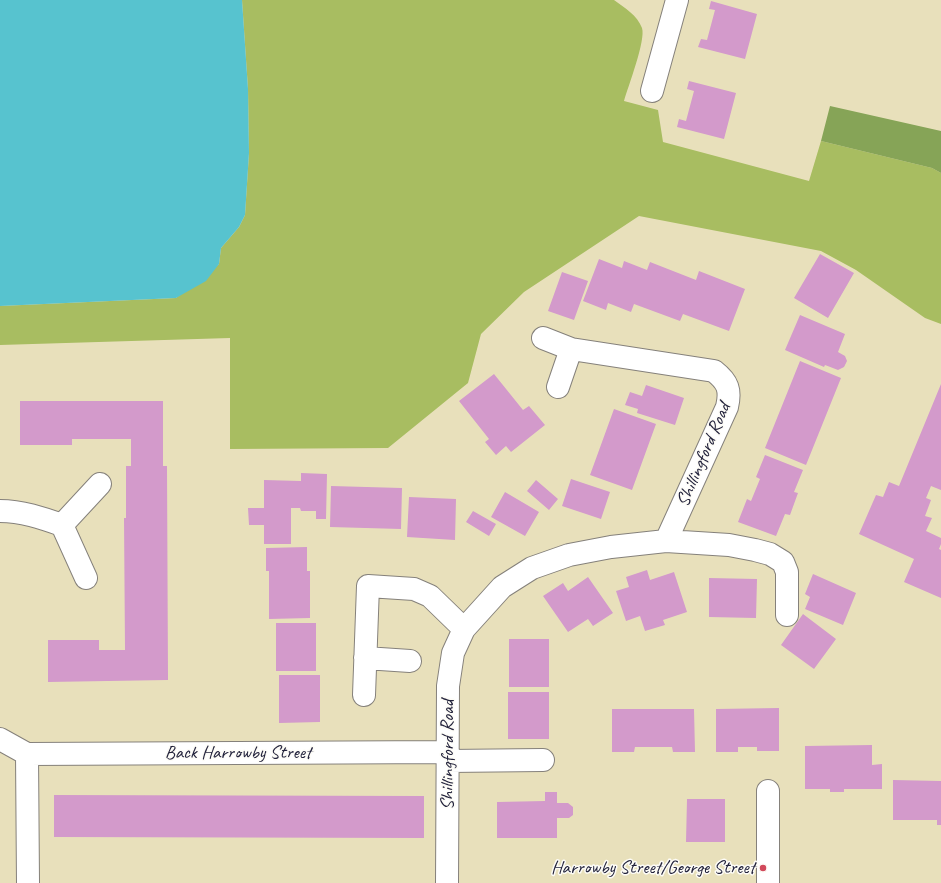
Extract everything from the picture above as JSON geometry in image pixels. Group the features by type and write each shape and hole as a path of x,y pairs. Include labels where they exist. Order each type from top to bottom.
{"street":[{"path":"652,91 673,2"},
{"name":"Shillingford Road","path":"543,338 571,349 714,371 722,377 727,385 729,396 727,407 666,541"},
{"path":"558,387 571,349"},
{"path":"62,525 100,484"},
{"path":"0,511 25,513 62,525 86,578"},
{"name":"Shillingford Road","path":"447,883 448,686 453,653 464,629 502,588 532,568 576,554 611,547 666,541 729,545 770,554 783,562 787,572 787,615"},
{"path":"364,695 368,586 414,589 430,596 464,629"},
{"path":"365,658 410,661"},
{"name":"Back Harrowby Street","path":"0,739 27,754 448,756 543,760"},
{"path":"27,754 28,883"},
{"path":"768,790 768,883"}],"green space":[{"path":"242,0 614,0 637,19 642,28 643,34 633,75 624,101 658,110 663,142 809,181 821,141 932,168 941,173 941,324 925,318 856,270 821,251 639,216 524,292 481,334 468,383 388,448 230,449 230,338 0,345 0,306 176,298 219,264 221,248 239,227 245,215 249,153 248,89"},
{"path":"830,106 941,131 941,173 932,168 821,141"}],"water":[{"path":"0,0 242,0 248,89 249,153 245,215 239,227 221,248 219,264 206,281 176,298 0,306"}],"building":[{"path":"711,1 757,14 745,59 698,47 701,39 707,40 715,10 709,9"},
{"path":"689,81 736,93 724,139 677,127 679,119 686,121 694,91 687,89"},
{"path":"820,254 854,273 828,318 794,298"},
{"path":"599,259 622,268 624,261 647,270 650,262 696,280 699,271 745,289 729,331 683,314 680,321 634,304 631,312 608,303 606,310 583,301"},
{"path":"562,272 588,281 574,320 548,311"},
{"path":"800,315 845,334 838,352 845,356 847,361 844,367 838,370 825,365 824,367 785,350"},
{"path":"800,361 841,378 806,465 765,448"},
{"path":"494,374 523,410 529,406 545,425 511,452 506,446 496,455 485,442 489,439 459,401"},
{"path":"941,384 941,490 931,486 926,498 931,500 925,516 932,518 926,531 941,538 939,549 941,550 941,598 904,582 914,559 859,534 876,495 883,497 889,482 899,486"},
{"path":"646,385 684,398 675,425 637,413 638,409 625,405 630,392 642,396"},
{"path":"20,401 163,401 163,466 167,466 168,680 48,682 48,640 99,640 99,650 125,650 124,518 126,518 126,466 131,466 131,439 72,439 72,445 20,445"},
{"path":"614,409 656,424 632,490 590,475"},
{"path":"765,455 803,470 794,492 798,493 790,515 785,514 776,536 738,522 747,499 751,501 760,479 756,477"},
{"path":"301,473 327,474 326,519 316,519 316,511 301,511 300,508 291,508 291,544 264,544 264,525 249,525 248,508 264,508 264,480 301,481"},
{"path":"571,479 610,492 601,519 562,506"},
{"path":"536,480 558,499 549,510 527,491"},
{"path":"331,486 402,488 401,529 330,527"},
{"path":"505,492 539,512 525,536 491,517"},
{"path":"409,497 456,499 455,540 407,537"},
{"path":"473,511 496,524 489,536 466,522"},
{"path":"307,547 307,571 310,571 310,618 269,619 269,571 266,571 266,548"},
{"path":"647,570 650,580 674,572 687,612 663,620 665,625 645,631 640,616 626,621 616,591 629,587 626,577"},
{"path":"813,574 856,593 843,625 805,609 810,597 805,594"},
{"path":"588,577 613,613 593,626 588,619 568,632 543,596 563,583 568,591"},
{"path":"709,578 757,579 756,618 709,617"},
{"path":"803,614 836,639 814,669 781,645"},
{"path":"276,623 316,623 316,671 276,671"},
{"path":"509,639 549,639 549,687 509,687"},
{"path":"279,675 320,675 320,722 279,723"},
{"path":"508,692 549,692 549,739 508,739"},
{"path":"779,708 779,751 757,751 757,747 738,747 738,752 716,752 716,709"},
{"path":"612,709 694,709 695,752 673,752 672,747 635,747 634,752 612,752"},
{"path":"872,745 872,765 882,764 882,789 844,789 844,792 830,792 830,789 805,789 805,746"},
{"path":"893,780 941,781 941,825 937,825 937,820 893,820"},
{"path":"545,792 557,792 557,803 568,803 573,807 573,815 569,818 557,818 557,838 497,838 497,802 545,801"},
{"path":"54,795 424,796 424,838 54,837"},
{"path":"687,799 725,799 725,842 686,842"}],"place":[{"name":"Harrowby Street/George Street","path":"763,868"}]}
